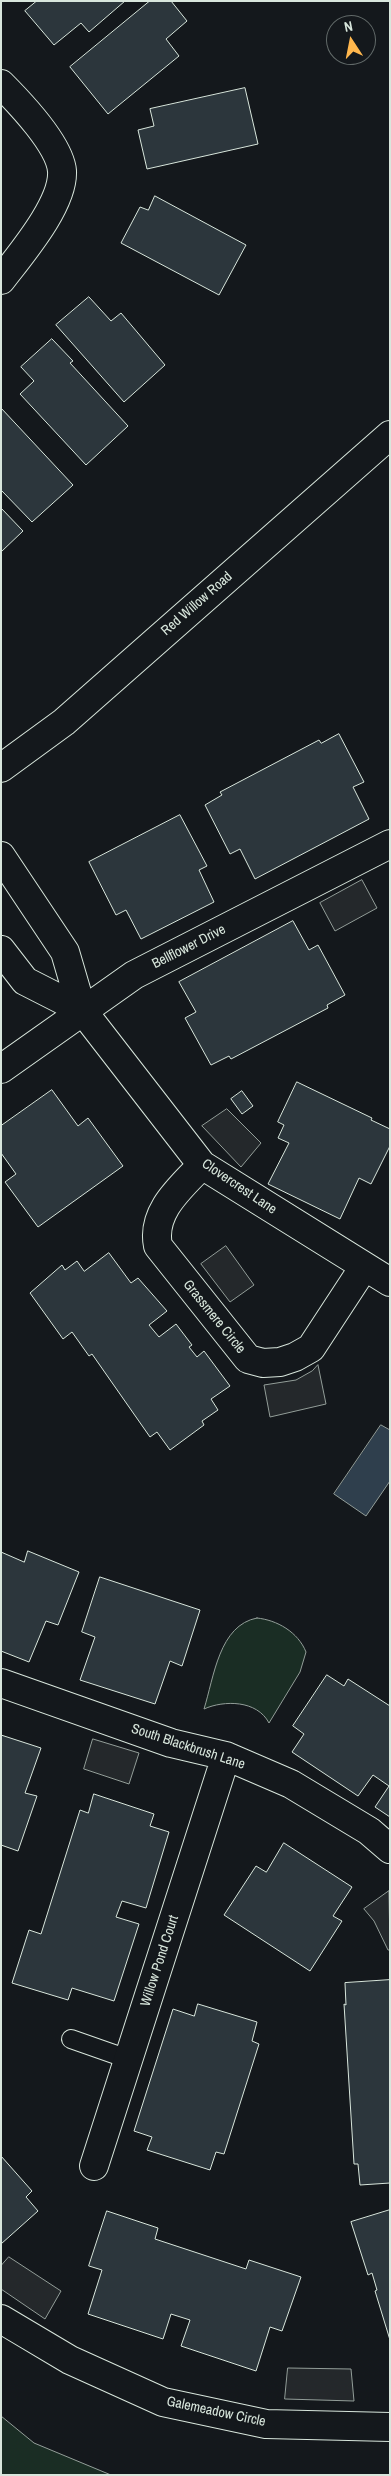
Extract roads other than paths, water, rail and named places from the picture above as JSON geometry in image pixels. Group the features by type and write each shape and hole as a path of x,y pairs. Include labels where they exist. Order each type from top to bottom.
{"street":[{"path":"1,84 42,132 58,156 62,172 59,190 39,230 1,280"},
{"name":"Red Willow Road","path":"1,768 64,722 390,435"},
{"name":"Bellflower Drive","path":"1,1069 134,975 390,844"},
{"name":"Clovercrest Lane","path":"1,856 66,952 82,1010 202,1165 390,1282"},
{"name":"Clovercrest Lane","path":"1,950 25,981 82,1010"},
{"name":"Grassmere Circle","path":"202,1165 176,1192 160,1214 155,1234 158,1246 248,1359 263,1363 280,1362 295,1357 311,1348 364,1267"},
{"name":"South Blackbrush Lane","path":"1,1683 171,1743 226,1756 291,1784 369,1832 390,1849"},
{"name":"Willow Pond Court","path":"94,2166 226,1756"},
{"name":"Galemeadow Circle","path":"1,2319 70,2360 163,2402 266,2424 390,2427"}],"lane":[{"path":"70,2039 128,2060"}],"water":[{"path":"381,1425 390,1430 390,1481 366,1516 334,1494"}]}
